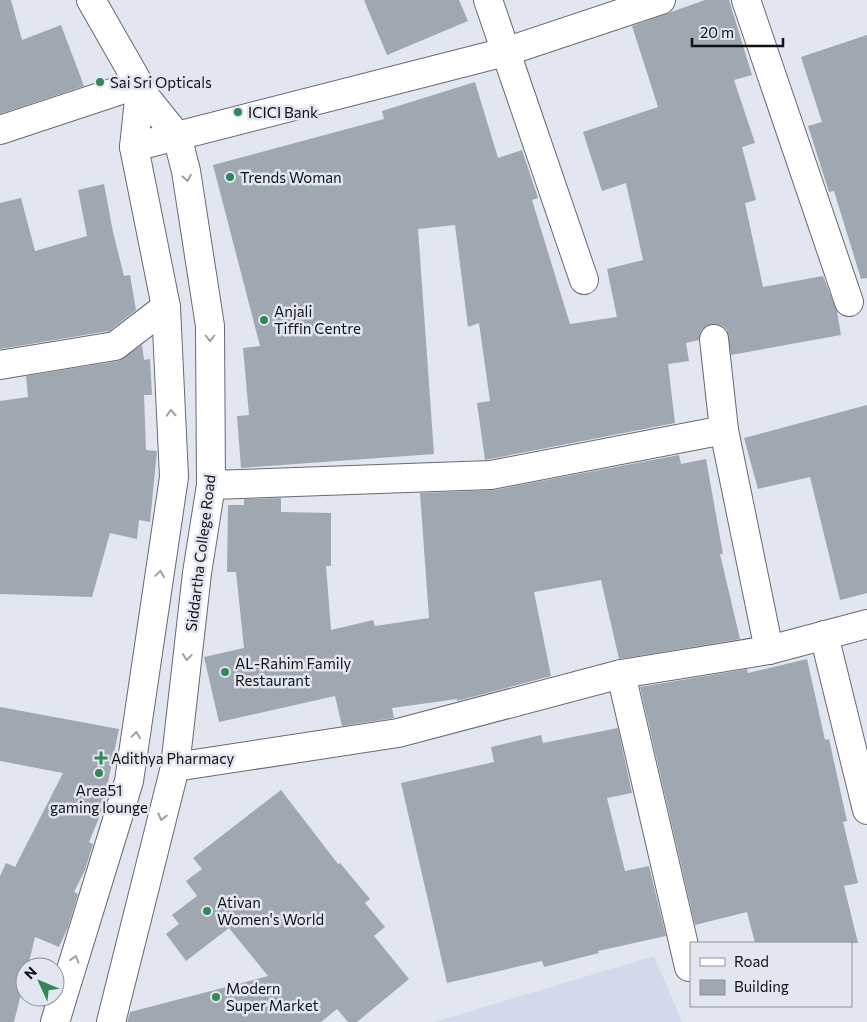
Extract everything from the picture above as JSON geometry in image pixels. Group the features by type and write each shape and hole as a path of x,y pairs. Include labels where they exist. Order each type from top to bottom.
{"street":[{"name":"Siddartha College Road","path":"91,0 140,87 177,136 186,172 210,326 211,486 197,573 175,767 112,1022"},
{"path":"488,0 584,280"},
{"path":"134,147 505,52 661,0"},
{"path":"746,0 849,302"},
{"path":"0,130 140,87 134,147 166,306 174,477 129,781 55,1022"},
{"path":"0,365 116,346 166,306"},
{"path":"714,339 724,430 769,650"},
{"path":"211,486 491,475 724,430"},
{"path":"175,767 398,733 621,674 769,650 867,624"},
{"path":"824,635 867,810"},
{"path":"621,674 688,967"}],"shaded area":[{"path":"654,956 682,1022 434,1022"}],"building":[{"path":"0,0 11,0 22,40 61,25 84,86 0,114"},
{"path":"364,0 459,0 468,21 387,55"},
{"path":"705,0 729,0 752,75 734,80 755,143 742,147 756,200 745,203 763,287 823,276 837,311 841,335 731,355 727,330 721,325 712,324 704,327 700,332 699,340 686,343 689,361 668,364 675,423 485,460 477,403 490,401 479,323 468,327 455,225 418,229 434,454 241,468 237,416 249,415 243,348 260,346 213,165 384,119 382,111 475,82 498,158 522,150 538,198 532,200 570,324 617,317 607,269 643,260 626,183 602,191 583,132 658,107 632,26"},
{"path":"867,35 867,278 861,279 834,191 829,192 808,126 822,122 801,57"},
{"path":"104,184 124,276 130,275 136,310 109,331 0,349 0,203 21,198 35,251 87,236 78,190"},
{"path":"142,345 144,360 150,359 152,395 144,395 146,450 157,451 150,522 139,520 137,539 110,533 92,597 0,594 0,401 28,397 26,376 118,361"},
{"path":"867,405 867,593 840,600 810,477 758,489 744,438"},
{"path":"679,455 681,464 706,459 723,554 720,554 740,639 619,659 601,580 534,592 551,676 457,701 457,699 392,708 394,718 342,726 335,696 219,722 204,657 244,648 236,572 227,572 228,505 244,505 244,499 281,498 281,512 331,513 331,566 326,566 331,630 373,620 375,626 429,618 420,493 494,490"},
{"path":"807,659 825,740 829,739 847,821 843,822 858,883 844,886 858,943 755,942 747,912 695,925 640,687 747,669 748,673"},
{"path":"0,707 119,729 102,811 89,842 93,844 85,870 74,892 78,894 68,927 59,947 35,937 30,957 15,957 15,1007 18,1007 14,1022 0,1022 0,876 6,863 15,867 63,773 0,761"},
{"path":"618,728 632,793 607,798 625,871 649,866 666,936 598,951 599,953 544,967 542,961 447,983 401,783 494,762 491,747 541,735 543,743"},
{"path":"281,790 338,864 340,863 370,899 365,903 385,927 374,936 409,979 357,1022 348,1022 337,1009 321,1022 127,1022 130,1012 268,976 229,928 186,961 166,934 179,924 172,915 197,896 186,881 202,869 193,858"}],"place":[{"name":"Sai Sri Opticals","path":"100,82"},
{"name":"ICICI Bank","path":"238,112"},
{"name":"Trends Woman","path":"230,177"},
{"name":"Anjali Tiffin Centre","path":"264,320"},
{"name":"AL-Rahim Family Restaurant","path":"225,672"},
{"name":"Adithya Pharmacy","path":"101,758"},
{"name":"Area51 gaming lounge","path":"99,773"},
{"name":"Ativan Women's World","path":"207,911"},
{"name":"Modern Super Market","path":"216,997"}]}
